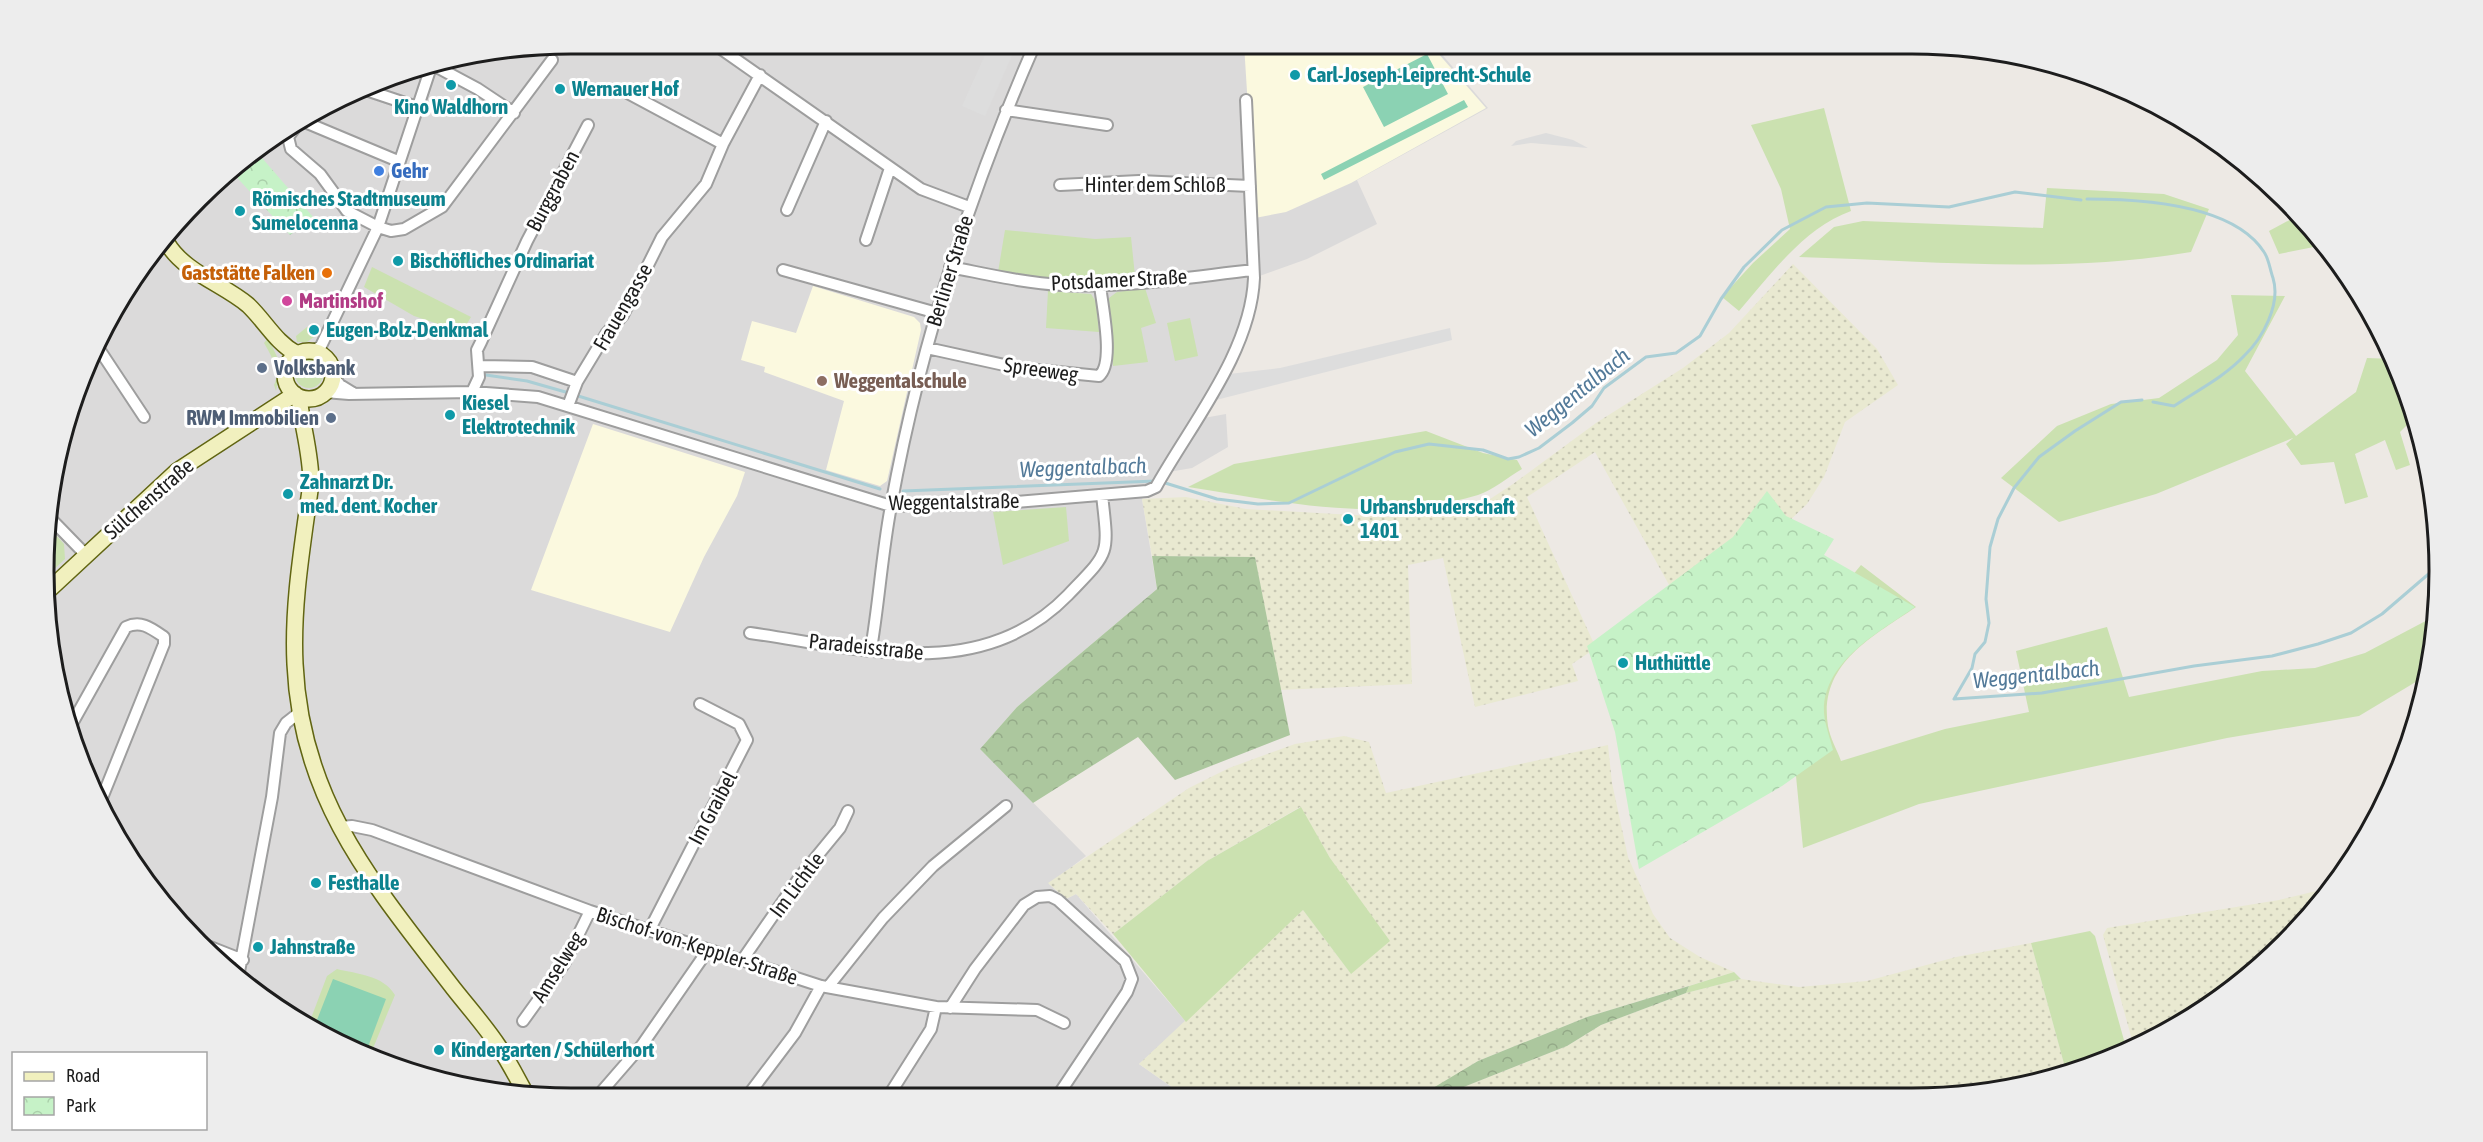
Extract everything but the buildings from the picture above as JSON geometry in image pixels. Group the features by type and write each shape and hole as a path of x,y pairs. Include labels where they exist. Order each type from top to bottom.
{"street":[{"path":"729,54 921,189 969,207"},
{"name":"Berliner Straße","path":"871,650 891,506 927,348 969,207 1006,110 1031,54"},
{"path":"288,138 291,149 320,174 347,211 378,227 392,231 412,226 442,207 552,60"},
{"path":"444,70 514,113"},
{"path":"292,359 318,351 378,227 417,107 435,73"},
{"name":"Frauengasse","path":"569,403 575,385 606,334 623,315 662,237 706,184 723,144 760,75"},
{"path":"626,92 723,144"},
{"path":"374,93 417,107"},
{"name":"Weggentalstraße","path":"304,393 472,392 538,397 569,403 891,506 1005,503 1147,491 1161,478 1206,406 1238,341 1251,306 1253,270 1246,100"},
{"path":"1006,110 1107,125"},
{"path":"787,210 826,121"},
{"path":"310,124 399,161"},
{"name":"Burggraben","path":"472,392 479,377 477,350 514,267 588,125"},
{"path":"866,240 890,168"},
{"name":"Hinter dem Schloß","path":"1060,185 1139,181 1250,186"},
{"path":"170,245 187,264 248,306 292,359 304,393 311,483 294,622 300,712 312,759 339,827 367,876 498,1046 521,1086"},
{"name":"Potsdamer Straße","path":"950,267 1043,284 1100,285 1253,270"},
{"path":"783,270 937,313"},
{"name":"Spreeweg","path":"927,348 1018,368 1099,376 1105,371 1107,357 1100,285"},
{"path":"318,351 330,363 333,376 340,385 356,394"},
{"path":"102,353 144,417"},
{"path":"479,366 532,367 575,385"},
{"path":"304,393 333,376"},
{"name":"Sülchenstraße","path":"54,585 177,471 256,419 304,393"},
{"name":"Paradeisstraße","path":"750,633 923,655 953,652 1006,637 1055,608 1104,555 1107,540 1102,495"},
{"path":"56,524 86,555"},
{"path":"75,717 126,627 134,623 148,627 164,637 164,644 104,793"},
{"name":"Im Graibel","path":"650,931 747,740 739,724 700,704"},
{"path":"241,968 272,796 280,733 286,723 300,712"},
{"path":"754,1088 795,1033 825,986 883,918 933,866 1006,806"},
{"name":"Im Lichtle","path":"743,959 840,828 848,811"},
{"name":"Bischof-von-Keppler-Straße","path":"339,827 352,826 388,835 591,912 825,986 936,1007 1036,1010 1064,1023"},
{"path":"950,1008 975,969 1024,906 1036,897 1050,896 1058,900 1125,961 1132,979 1127,992 1063,1088"},
{"name":"Amselweg","path":"523,1021 564,964 591,912"},
{"path":"605,1088 642,1045 708,950"},
{"path":"220,951 243,960"},
{"path":"894,1088 931,1029 936,1007"}],"shaded area":[{"path":"571,54 1442,54 1488,108 1357,180 1377,224 1307,259 1254,278 1251,306 1198,419 1226,414 1228,447 1192,468 1163,473 1142,499 1157,589 1017,707 980,749 1086,856 1049,884 1066,899 1076,894 1186,1022 1139,1064 1173,1088 571,1088 504,1084 470,1078 405,1061 342,1035 284,1001 230,960 205,937 161,886 123,830 107,800 81,737 72,705 58,638 55,605 55,537 58,504 64,470 81,405 107,342 123,312 161,256 182,230 230,182 256,161 312,123 373,93 405,81 470,64 504,58"},
{"path":"985,54 1013,54 985,116 962,106"},
{"path":"1245,54 1439,54 1486,108 1351,183 1286,212 1255,218"},
{"path":"1546,133 1573,140 1588,148 1531,143 1511,146 1516,141"},
{"name":"Weggentalschule","path":"813,286 914,317 920,323 921,330 887,481 880,486 826,470 844,401 764,372 765,367 741,360 752,321 796,333"},
{"path":"1450,328 1452,340 1216,400 1229,374 1280,368"},
{"path":"593,424 745,472 737,496 704,557 670,632 531,590"}],"green space":[{"path":"1427,54 1448,94 1384,127 1363,87"},
{"path":"1464,100 1468,107 1324,180 1321,174"},
{"path":"1824,108 1851,211 1834,219 1803,240 1739,311 1722,297 1753,263 1790,229 1781,189 1751,125"},
{"path":"261,157 314,218 290,235 236,177"},
{"path":"2047,188 2164,194 2209,209 2191,252 2143,259 2094,263 1995,264 1799,257 1834,227 1863,221 2043,228"},
{"path":"2291,219 2315,247 2279,254 2269,231"},
{"path":"1005,230 1095,239 1131,237 1135,276 1067,278 998,272"},
{"path":"1793,264 1877,349 1898,385 1845,422 1824,477 1807,504 1741,567 1682,608 1595,452 1527,497 1596,648 1572,664 1578,681 1475,707 1443,558 1408,565 1412,684 1280,690 1255,557 1152,556 1142,499 1186,497 1246,509 1388,517 1449,511 1487,501 1596,423 1683,368 1729,333"},
{"path":"372,267 471,317 462,332 414,316 364,287"},
{"path":"1145,288 1156,323 1141,328 1148,362 1113,366 1109,298 1117,292"},
{"path":"1048,291 1091,294 1096,302 1099,332 1046,328"},
{"path":"2231,295 2285,296 2245,371 2296,436 2356,392 2367,358 2384,359 2407,425 2400,432 2410,465 2396,470 2385,440 2355,454 2368,497 2345,504 2334,462 2301,465 2286,444 2293,438 2156,494 2059,522 2001,478 2057,426 2111,404 2159,398 2217,360 2238,335"},
{"path":"1190,318 1198,356 1175,361 1167,323"},
{"path":"307,327 317,327 318,334 307,342 297,342 296,336"},
{"path":"268,338 281,365 276,391 274,385 276,369 264,343"},
{"path":"309,360 319,364 323,374 319,384 309,388 299,384 295,374 299,364"},
{"path":"1426,431 1483,453 1517,460 1522,469 1484,493 1442,504 1406,508 1333,508 1188,487 1234,464"},
{"path":"1767,491 1786,516 1834,539 1824,555 1915,607 1855,650 1832,678 1826,695 1824,713 1833,750 1782,786 1639,869 1615,732 1587,646 1733,537"},
{"path":"1066,507 1069,541 1003,565 993,512"},
{"path":"55,534 64,544 65,559 54,569"},
{"path":"1152,556 1255,557 1290,735 1175,780 1138,737 1033,803 980,749 1017,707 1157,589"},
{"path":"1861,565 1916,607 1866,641 1840,669 1831,685 1827,704 1828,726 1841,761 1945,729 2029,712 2016,651 2107,627 2129,697 2262,671 2315,668 2365,653 2427,620 2417,681 2359,716 2227,738 1919,804 1803,848 1786,673 1810,627"},
{"path":"1344,736 1369,742 1386,793 1608,745 1612,783 1628,857 1653,914 1670,938 1700,957 1734,972 1587,1017 1478,1061 1434,1088 1173,1088 1139,1064 1303,910 1351,974 1330,858 1300,807 1207,861 1113,934 1076,894 1066,899 1048,883 1189,788 1229,768 1295,744"},
{"path":"1301,807 1330,858 1390,941 1351,974 1303,910 1186,1022 1113,934 1207,861"},
{"path":"2318,891 2278,937 2227,981 2170,1019 2132,1039 2103,935 2107,928 2279,900"},
{"path":"2090,931 2095,936 2125,1042 2064,1065 2031,943"},
{"path":"2031,943 2064,1065 2013,1078 1946,1087 1461,1088 1567,1046 1601,1025 1686,993 1741,979 1799,987 1867,981 1956,957"},
{"path":"337,969 361,974 384,983 395,995 373,1049 311,1018 327,976"},
{"path":"1734,972 1741,979 1686,993 1689,986"},
{"path":"333,979 386,999 368,1047 316,1021"},
{"path":"1689,986 1686,993 1601,1025 1567,1046 1461,1088 1433,1088 1478,1061 1587,1017"}],"waterway":[{"name":"Weggentalbach","path":"1162,482 1217,499 1258,504 1289,503 1395,452 1429,444 1483,450 1508,459 1519,457 1539,448 1572,423 1592,406 1604,388 1646,357 1676,353 1700,336 1721,299 1744,267 1782,230 1826,207 1867,203 1949,207 2015,192 2081,200"},
{"name":"Weggentalbach","path":"2087,199 2158,203 2208,214 2231,223 2250,236 2264,252 2268,261 2275,288 2275,299 2269,320 2251,349 2228,370 2174,406 2153,402"},
{"name":"Weggentalbach","path":"486,375 527,381 569,393"},
{"name":"Weggentalbach","path":"575,395 880,489"},
{"name":"Weggentalbach","path":"2142,400 2121,402 2075,431 2039,457 2014,488 1998,519 1990,547 1986,599 1989,623 1985,642 1975,654 1972,668 1954,699 2042,693 2194,666 2272,656 2318,644 2351,633 2382,614 2429,574"},
{"name":"Weggentalbach","path":"903,491 1156,481"}],"place":[{"name":"Carl-Joseph-Leiprecht-Schule","path":"1295,75"},
{"name":"Kino Waldhorn","path":"451,85"},
{"name":"Wernauer Hof","path":"560,89"},
{"name":"Gehr","path":"379,171"},
{"name":"Römisches Stadtmuseum Sumelocenna","path":"240,211"},
{"name":"Bischöfliches Ordinariat","path":"398,261"},
{"name":"Gaststätte Falken","path":"327,273"},
{"name":"Martinshof","path":"287,301"},
{"name":"Eugen-Bolz-Denkmal","path":"314,330"},
{"name":"Volksbank","path":"262,368"},
{"name":"Weggentalschule","path":"822,381"},
{"name":"Kiesel Elektrotechnik","path":"450,415"},
{"name":"RWM Immobilien","path":"331,418"},
{"name":"Zahnarzt Dr. med. dent. Kocher","path":"288,494"},
{"name":"Urbansbruderschaft 1401","path":"1348,519"},
{"name":"Huthüttle","path":"1623,663"},
{"name":"Festhalle","path":"316,883"},
{"name":"Jahnstraße","path":"258,947"},
{"name":"Kindergarten / Schülerhort","path":"439,1050"}]}
